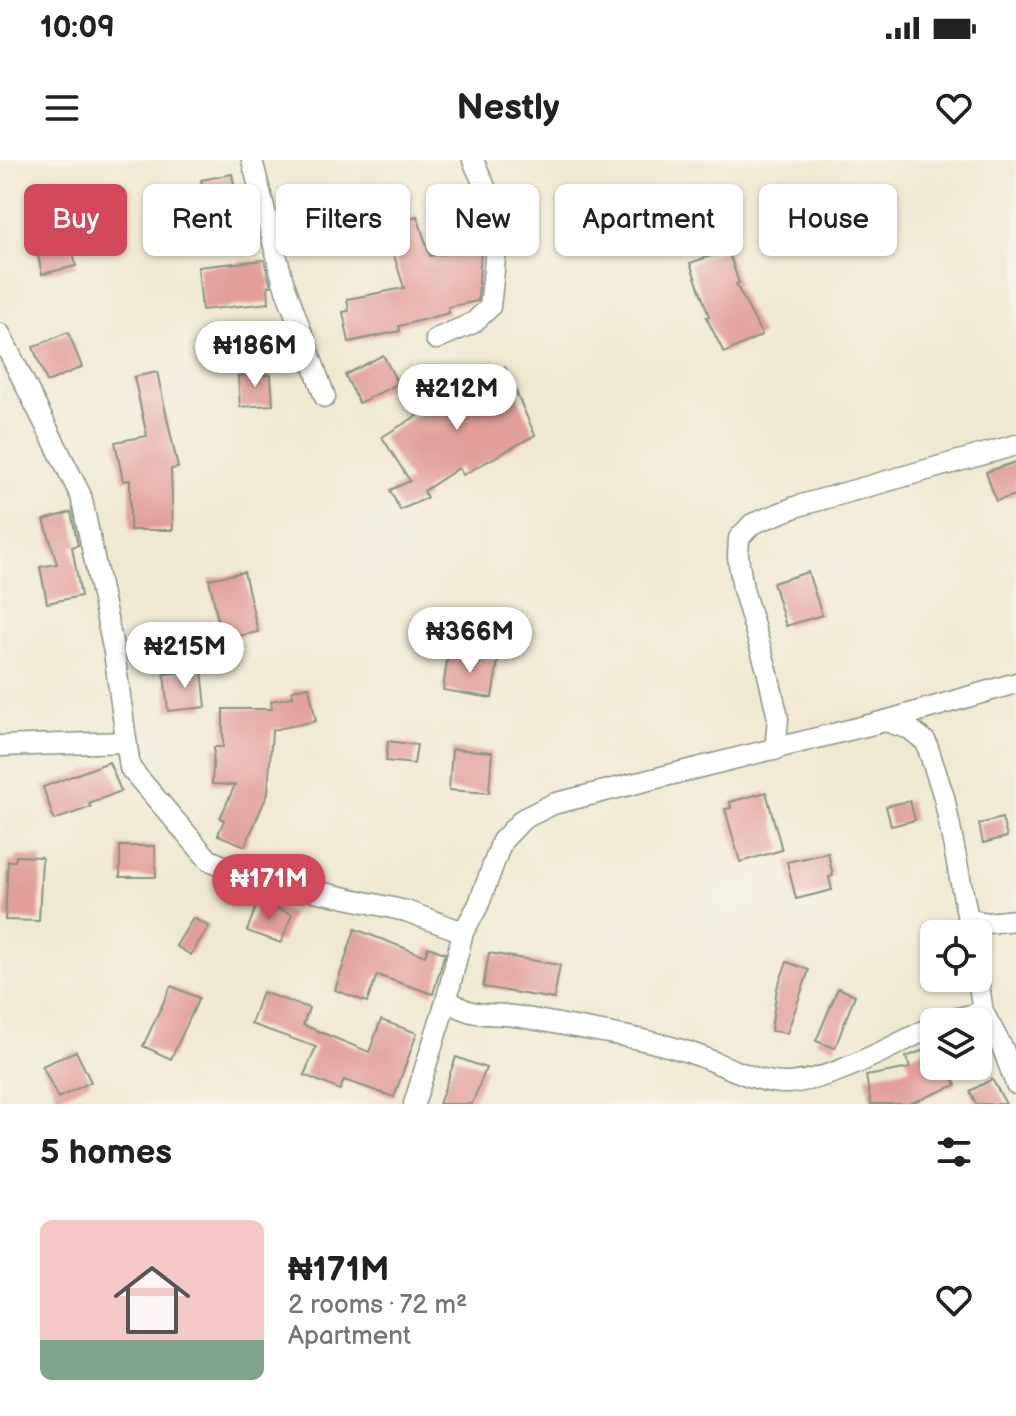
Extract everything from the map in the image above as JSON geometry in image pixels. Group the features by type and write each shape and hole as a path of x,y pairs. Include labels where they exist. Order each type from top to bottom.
{"street":[{"path":"252,160 283,281 325,397"},
{"path":"436,339 473,323 490,307 496,245 494,217 473,160"},
{"path":"0,334 81,496 114,652 130,768 209,860 251,877 406,911 463,932"},
{"path":"775,750 778,718 743,589 738,557 739,538 752,524 798,506 1016,445"},
{"path":"414,1104 447,998 463,932 478,906 502,841 523,819 553,804 775,750 1016,683"},
{"path":"885,721 910,729 926,742 944,797 969,920"},
{"path":"0,746 126,742"},
{"path":"992,922 1016,920"},
{"path":"447,998 458,1009 470,1013 518,1016 629,1037 688,1052 745,1074 783,1083 812,1080 920,1032"},
{"path":"992,1030 1016,1084"}],"building":[{"path":"232,174 234,184 202,184 201,180"},
{"path":"417,216 426,244 426,256 481,256 478,301 448,307 449,313 399,326 400,331 349,342 343,312 349,311 347,299 404,288 394,256 410,256 410,218"},
{"path":"38,256 74,256 76,266 42,274"},
{"path":"710,256 730,256 739,283 736,284 762,335 724,353 706,317 709,316 690,263"},
{"path":"264,260 271,286 268,286 269,303 202,310 198,267"},
{"path":"68,332 82,367 47,382 33,347"},
{"path":"383,355 398,384 359,403 345,375"},
{"path":"505,367 535,435 463,475 459,468 424,491 427,498 400,510 390,490 410,481 382,437 423,412 414,398 450,376 456,387"},
{"path":"263,368 264,375 271,375 273,405 240,407 238,376 243,376 242,370"},
{"path":"157,372 178,468 171,469 173,530 130,530 130,480 123,481 115,442 147,436 134,377"},
{"path":"1016,462 1016,495 996,501 986,472"},
{"path":"71,512 78,545 72,547 81,596 47,603 40,567 57,564 44,520"},
{"path":"244,572 258,632 222,639 209,579"},
{"path":"808,572 822,615 786,626 773,583"},
{"path":"448,652 498,660 492,698 443,690"},
{"path":"202,670 206,707 168,711 164,674"},
{"path":"309,687 316,721 272,730 268,793 245,846 218,835 224,820 220,818 235,785 212,784 214,747 223,747 223,709 272,709 271,701 293,697 292,690"},
{"path":"388,741 417,745 414,764 386,761"},
{"path":"452,749 492,752 489,793 449,790"},
{"path":"109,762 121,791 89,804 91,807 54,820 43,787"},
{"path":"766,792 782,850 740,862 725,809 731,808 730,802"},
{"path":"910,801 915,820 891,826 886,806"},
{"path":"1002,818 1007,837 983,843 979,824"},
{"path":"120,846 155,846 156,877 120,877"},
{"path":"828,853 833,876 829,877 832,890 796,899 787,862"},
{"path":"16,856 42,857 39,921 5,920 8,861 15,861"},
{"path":"258,901 292,914 281,943 247,931"},
{"path":"193,918 209,926 191,955 176,946"},
{"path":"355,929 425,956 428,947 445,953 433,994 377,975 367,1002 335,990"},
{"path":"489,953 560,965 554,999 483,987"},
{"path":"787,962 809,970 787,1033 771,1031 777,988"},
{"path":"171,986 199,998 171,1059 143,1046"},
{"path":"838,988 855,995 835,1048 816,1041"},
{"path":"262,992 309,1008 303,1025 369,1052 381,1020 417,1033 394,1097 344,1080 340,1090 304,1075 316,1047 251,1024"},
{"path":"76,1051 91,1082 58,1098 42,1066"},
{"path":"920,1052 920,1080 954,1080 956,1085 909,1104 871,1104 866,1076 910,1068 906,1057"},
{"path":"456,1057 486,1068 472,1104 439,1104"},
{"path":"992,1079 1006,1104 976,1104 970,1091"}]}
